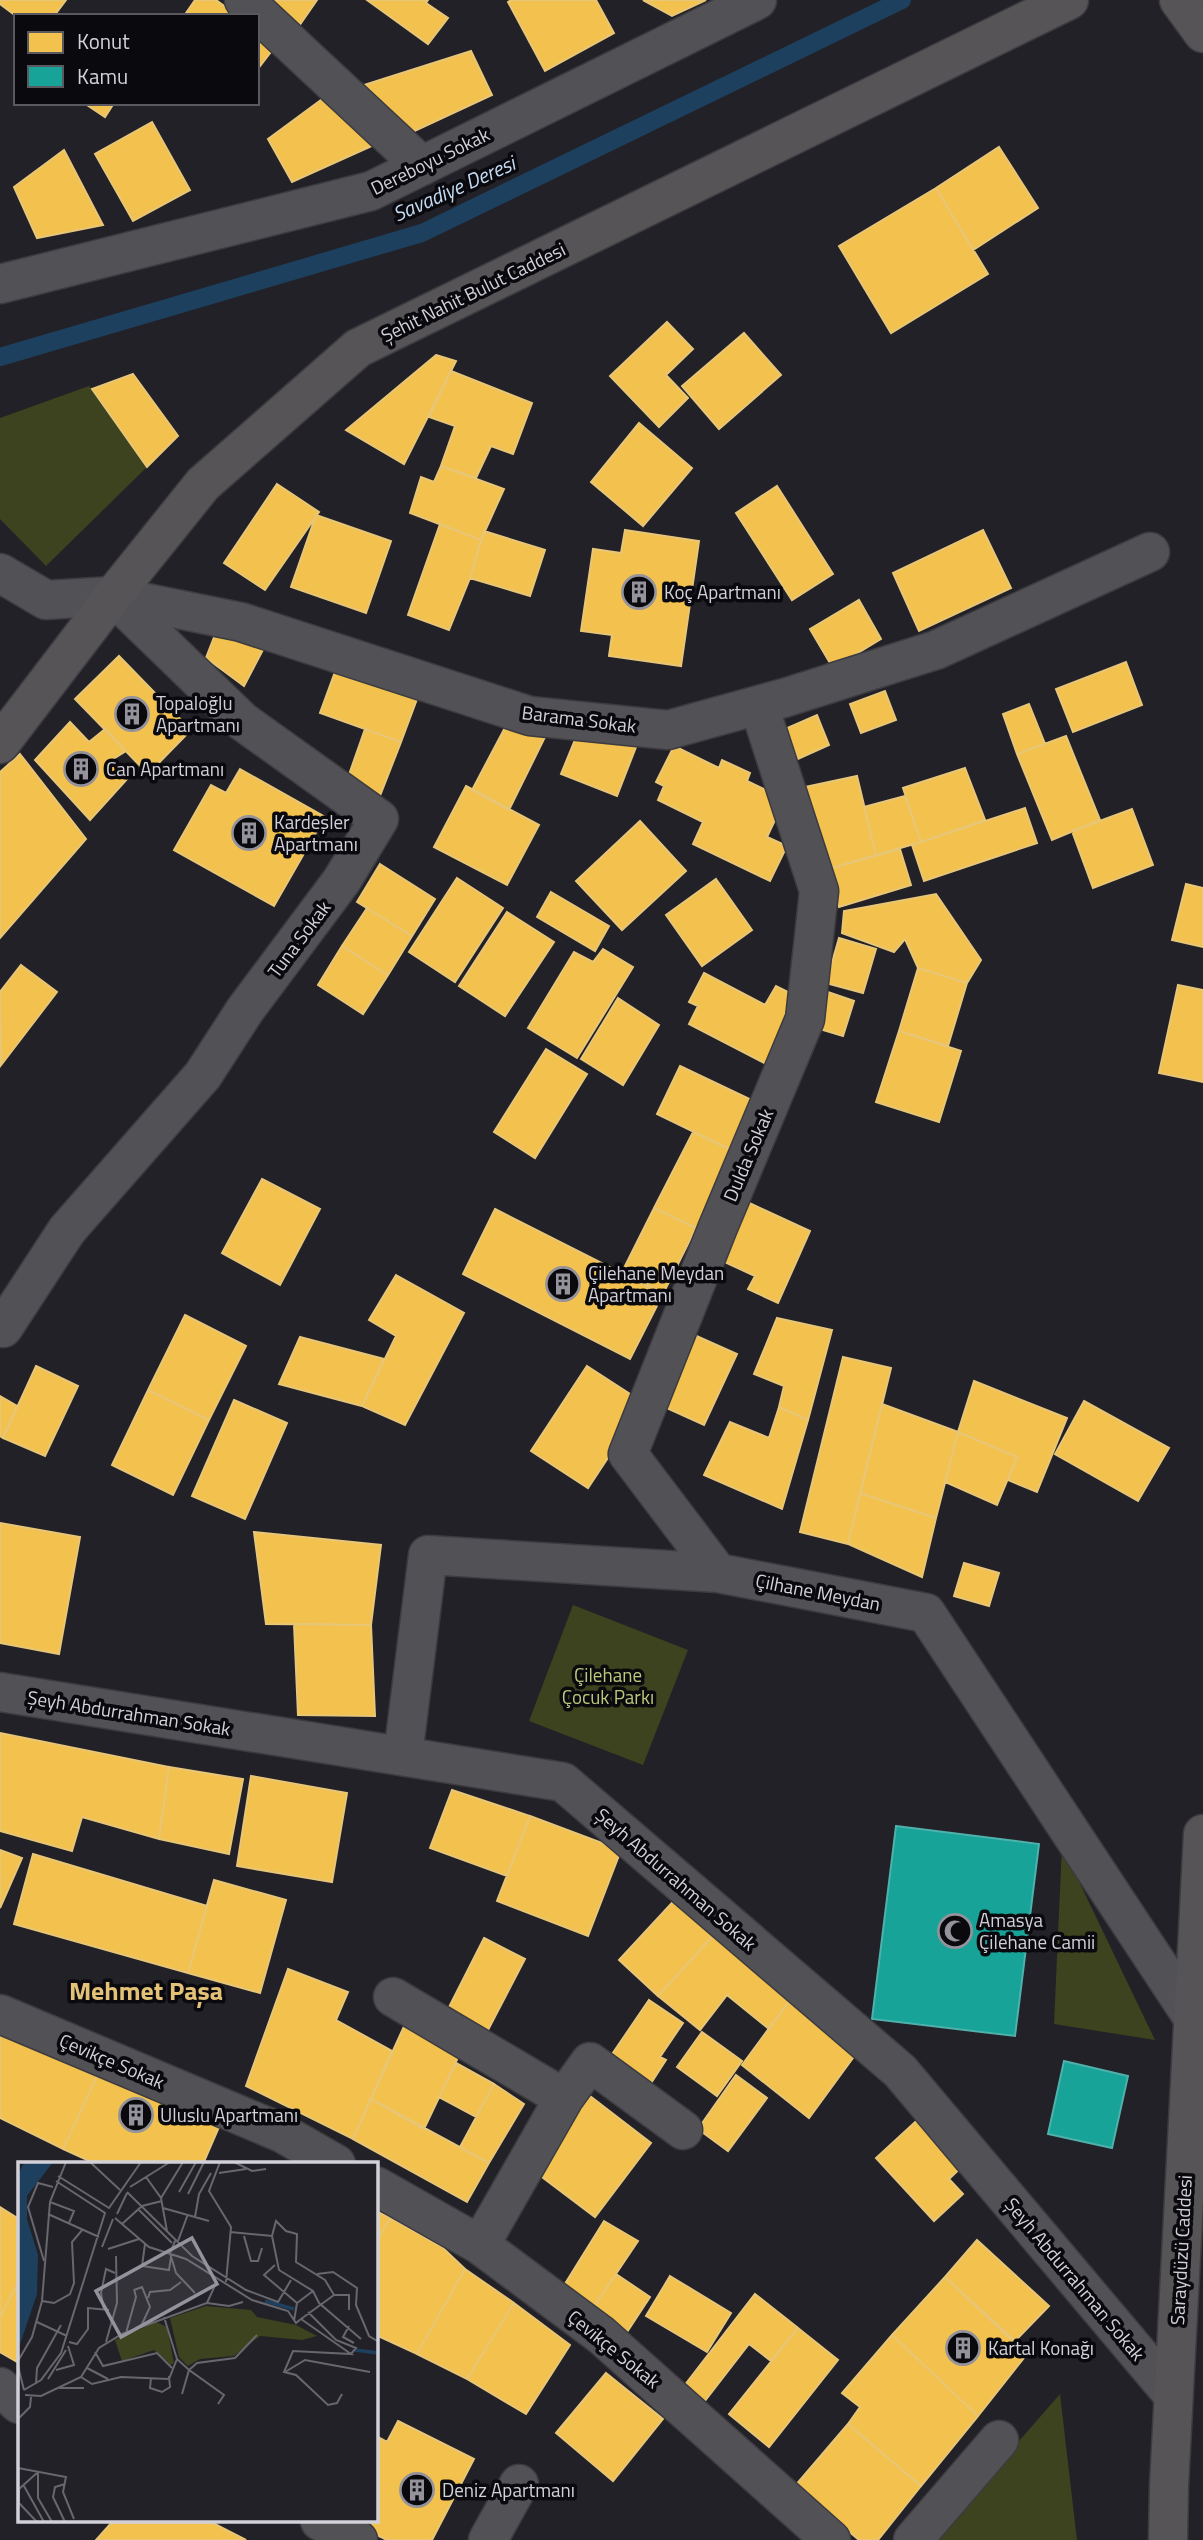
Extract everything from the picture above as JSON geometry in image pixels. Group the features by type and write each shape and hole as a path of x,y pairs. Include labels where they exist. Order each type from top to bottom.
{"street":[{"path":"244,0 422,166"},
{"name":"Dereboyu Sokak","path":"0,284 371,191 757,0"},
{"name":"Şehit Nahit Bulut Caddesi","path":"0,744 202,484 358,348 1069,0"},
{"path":"1179,0 1203,33"},
{"name":"Barama Sokak","path":"0,573 46,600 113,596 241,622 530,716 668,730 936,650 1150,552"},
{"name":"Tuna Sokak","path":"0,1326 3,1328 67,1230 202,1075 245,1010 342,880 379,819 242,721 113,596"},
{"name":"Dulda Sokak","path":"718,1573 628,1454 804,1019 819,891 759,705"},
{"name":"Çilhane Meydan","path":"386,1753 428,1555 718,1573 926,1613 1193,2018"},
{"name":"Şeyh Abdurrahman Sokak","path":"0,1692 563,1782 900,2071 1173,2395"},
{"name":"Saraydüzü Caddesi","path":"1168,2540 1173,2395 1203,1834"},
{"path":"393,1997 564,2098"},
{"name":"Çevikçe Sokak","path":"0,2014 282,2133 333,2162"},
{"path":"480,2245 564,2098 590,2062 684,2130"},
{"name":"Çevikçe Sokak","path":"378,2187 480,2245 619,2350 831,2540"},
{"path":"0,2387 18,2403"},
{"path":"913,2540 999,2440"},
{"path":"488,2540 519,2484"},
{"path":"322,2522 358,2540"}],"green space":[{"path":"89,386 147,467 46,566 0,519 0,418"},
{"name":"Çilehane Çocuk Parkı","path":"573,1605 688,1650 643,1765 529,1721"},
{"path":"1062,1846 1155,2040 1054,2024"},
{"path":"1060,2394 1077,2540 933,2540"}],"building: Konut":[{"path":"0,0 66,0 56,14 14,14 0,4"},
{"path":"195,0 216,0 235,14 185,14"},
{"path":"268,0 317,0 299,26"},
{"path":"367,0 428,0 426,3 448,18 428,44"},
{"path":"596,0 614,33 545,71 508,2"},
{"path":"643,0 706,0 672,16"},
{"path":"259,31 277,44 259,67"},
{"path":"471,51 492,95 408,134 361,86"},
{"path":"333,91 376,144 292,182 268,139"},
{"path":"87,105 113,105 105,117"},
{"path":"152,122 190,190 133,221 95,154"},
{"path":"999,147 1038,208 973,250 936,188"},
{"path":"64,150 103,225 37,238 14,187"},
{"path":"936,188 988,274 891,333 839,246"},
{"path":"667,322 693,349 666,375 688,398 659,427 610,376"},
{"path":"744,333 781,375 719,429 682,386"},
{"path":"436,355 456,361 404,464 346,430"},
{"path":"451,371 532,403 513,454 491,446 476,478 441,466 455,426 429,417"},
{"path":"133,374 178,436 147,467 92,389"},
{"path":"639,423 692,468 643,526 591,482"},
{"path":"441,466 504,489 481,540 410,513 421,477 434,482"},
{"path":"277,484 319,512 265,590 224,563"},
{"path":"777,486 833,574 792,600 736,513"},
{"path":"316,515 391,541 366,613 291,587"},
{"path":"440,524 481,540 470,578 449,630 408,615"},
{"name":"Koç Apartmanı","path":"625,530 699,541 681,666 609,656 612,635 581,631 593,549 621,553"},
{"path":"983,530 1011,588 919,631 893,573"},
{"path":"484,531 545,550 530,596 470,578"},
{"path":"859,600 881,639 833,668 810,629"},
{"path":"218,627 267,642 244,686 206,658"},
{"name":"Topaloğlu Apartmanı","path":"119,656 191,730 148,774 75,699"},
{"path":"339,661 420,691 401,742 320,713"},
{"path":"1126,662 1142,705 1073,732 1056,689"},
{"path":"885,691 896,720 861,733 850,704"},
{"path":"1029,704 1045,744 1017,754 1003,714"},
{"path":"817,715 829,745 798,759 785,729"},
{"path":"509,720 545,737 509,810 472,790"},
{"name":"Can Apartmanı","path":"70,722 89,742 105,729 126,751 110,761 128,778 90,820 35,760"},
{"path":"581,725 636,747 617,796 561,774"},
{"path":"365,729 401,742 378,801 345,786"},
{"path":"1066,736 1100,820 1052,840 1017,754"},
{"path":"674,746 719,768 722,760 750,773 747,781 785,799 767,837 787,846 770,881 693,844 703,822 658,800 664,786 656,782"},
{"path":"20,754 86,839 0,938 0,772"},
{"path":"965,768 985,820 921,842 903,788"},
{"name":"Kardeşler Apartmanı","path":"240,769 325,817 274,906 174,850 211,785 226,793"},
{"path":"857,776 876,855 828,869 805,787"},
{"path":"466,786 539,825 507,885 434,847"},
{"path":"905,796 921,842 876,855 864,807"},
{"path":"1025,808 1037,843 924,881 912,845"},
{"path":"1132,809 1153,865 1093,888 1072,831"},
{"path":"640,821 686,871 622,930 576,881"},
{"path":"900,849 911,885 839,907 828,869"},
{"path":"380,864 435,899 412,936 357,902"},
{"path":"457,878 503,908 455,982 409,952"},
{"path":"716,879 752,930 702,966 666,915"},
{"path":"1186,884 1203,888 1203,947 1172,940"},
{"path":"551,892 609,926 595,951 537,917"},
{"path":"936,894 981,960 967,983 918,968 905,939 894,952 842,933 844,911"},
{"path":"367,908 412,936 388,975 342,946"},
{"path":"507,912 554,942 505,1016 459,986"},
{"path":"839,938 876,949 863,993 826,983"},
{"path":"342,946 388,975 363,1014 318,985"},
{"path":"603,949 633,967 577,1058 528,1028 574,952 593,962"},
{"path":"21,965 57,992 1,1065 0,992"},
{"path":"918,968 967,983 948,1046 899,1031"},
{"path":"704,973 765,1005 776,986 802,999 768,1065 689,1024 698,1006 689,1002"},
{"path":"1178,985 1203,990 1203,1082 1159,1073"},
{"path":"822,990 854,1001 843,1036 810,1026"},
{"path":"618,998 659,1025 623,1085 581,1059"},
{"path":"899,1031 961,1051 939,1122 876,1102"},
{"path":"546,1049 587,1074 535,1158 494,1132"},
{"path":"680,1066 760,1104 737,1153 657,1114"},
{"path":"693,1132 737,1153 696,1228 654,1208"},
{"path":"262,1179 320,1209 280,1285 222,1253"},
{"path":"745,1201 810,1231 778,1303 748,1289 755,1276 718,1259"},
{"path":"654,1208 696,1228 663,1294 622,1272"},
{"name":"Çilehane Meydan Apartmanı","path":"495,1209 663,1294 630,1359 463,1274"},
{"path":"396,1275 464,1313 405,1425 362,1406 396,1336 369,1320"},
{"path":"185,1315 246,1346 209,1420 148,1390"},
{"path":"777,1318 832,1330 808,1420 779,1407 784,1386 754,1374"},
{"path":"692,1334 737,1354 704,1425 660,1405"},
{"path":"300,1337 384,1359 362,1406 279,1384"},
{"path":"843,1357 891,1368 848,1544 800,1532"},
{"path":"36,1366 78,1386 45,1456 3,1438"},
{"path":"587,1366 644,1403 588,1488 531,1451"},
{"path":"974,1381 1067,1418 1037,1492 1008,1480 1017,1457 958,1432"},
{"path":"148,1390 209,1420 173,1495 112,1465"},
{"path":"0,1396 17,1406 3,1438 0,1436"},
{"path":"234,1400 287,1423 245,1519 192,1496"},
{"path":"1084,1401 1169,1448 1138,1501 1055,1454"},
{"path":"882,1404 958,1432 936,1518 860,1493"},
{"path":"779,1407 808,1420 782,1509 704,1475 730,1422 769,1438"},
{"path":"958,1432 1017,1457 997,1505 945,1482"},
{"path":"860,1493 936,1518 922,1577 848,1544"},
{"path":"0,1523 80,1537 59,1654 0,1643"},
{"path":"254,1532 381,1545 371,1625 266,1624"},
{"path":"964,1563 999,1573 989,1606 954,1596"},
{"path":"294,1624 371,1625 375,1716 298,1715"},
{"path":"0,1733 169,1767 159,1839 82,1817 72,1851 0,1831"},
{"path":"169,1767 243,1779 229,1854 159,1839"},
{"path":"251,1776 347,1793 332,1882 237,1866"},
{"path":"452,1790 530,1816 507,1876 430,1848"},
{"path":"530,1816 621,1850 588,1936 497,1901"},
{"path":"0,1850 22,1858 0,1908"},
{"path":"33,1854 207,1906 188,1973 14,1924"},
{"path":"214,1880 286,1900 260,1993 188,1973"},
{"path":"683,1891 721,1927 658,1996 619,1960"},
{"path":"721,1927 795,1993 769,2029 727,1995 700,2030 658,1996"},
{"path":"484,1938 525,1959 487,2032 447,2011"},
{"path":"288,1969 348,1992 336,2020 392,2051 353,2139 246,2086"},
{"path":"795,1993 861,2047 809,2118 742,2065"},
{"path":"649,2000 683,2023 660,2057 666,2060 644,2094 604,2066"},
{"path":"406,2022 462,2049 424,2129 371,2099"},
{"path":"0,2024 99,2072 63,2149 0,2118"},
{"path":"702,2032 742,2061 717,2096 677,2067"},
{"path":"456,2063 494,2084 476,2117 439,2097"},
{"name":"Uluslu Apartmanı","path":"99,2072 219,2127 204,2162 92,2162 63,2149"},
{"path":"736,2075 767,2098 728,2151 698,2129"},
{"path":"494,2084 524,2104 489,2163 460,2147"},
{"path":"590,2096 651,2143 595,2217 534,2171"},
{"path":"371,2099 489,2163 467,2202 353,2139"},
{"path":"924,2114 968,2161 949,2179 963,2194 934,2221 876,2158"},
{"path":"0,2207 18,2218 18,2283 0,2317"},
{"path":"378,2212 390,2218 378,2239"},
{"path":"390,2218 443,2248 465,2269 417,2354 378,2336 378,2239"},
{"path":"604,2221 638,2241 593,2308 563,2287"},
{"path":"977,2240 1049,2306 1015,2341 945,2277"},
{"path":"465,2269 514,2303 467,2379 417,2354"},
{"path":"616,2274 650,2297 627,2332 593,2308"},
{"path":"670,2276 731,2313 707,2352 646,2316"},
{"name":"Kartal Konağı","path":"945,2277 1027,2354 978,2416 892,2335"},
{"path":"18,2283 18,2362 0,2352 0,2317"},
{"path":"755,2294 798,2328 771,2361 749,2344 704,2402 684,2386"},
{"path":"514,2303 570,2345 526,2414 467,2379"},
{"path":"798,2328 838,2360 769,2447 729,2414"},
{"path":"892,2335 978,2416 921,2486 848,2424 860,2407 842,2393"},
{"path":"606,2373 663,2419 613,2481 556,2433"},
{"name":"Deniz Apartmanı","path":"398,2421 474,2459 432,2540 387,2540 350,2522 378,2522 378,2437 387,2442"},
{"path":"848,2424 921,2486 878,2540 859,2540 795,2486"},
{"path":"112,2522 211,2522 246,2540 96,2540"}],"building: Kamu":[{"name":"Amasya Çilehane Camii","path":"896,1826 1039,1844 1015,2036 872,2019"},
{"path":"1064,2061 1128,2076 1112,2148 1048,2134"}],"waterway":[{"name":"Savadiye Deresi","path":"0,357 422,233 902,0"}],"place":[{"name":"Koç Apartmanı","path":"639,592"},
{"name":"Topaloğlu Apartmanı","path":"132,714"},
{"name":"Can Apartmanı","path":"81,769"},
{"name":"Kardeşler Apartmanı","path":"249,833"},
{"name":"Çilehane Meydan Apartmanı","path":"563,1284"},
{"name":"Amasya Çilehane Camii","path":"955,1931"},
{"name":"Uluslu Apartmanı","path":"136,2115"},
{"name":"Kartal Konağı","path":"963,2348"},
{"name":"Deniz Apartmanı","path":"417,2490"}],"district":[{"name":"Mehmet Paşa","path":"146,1991"}]}
